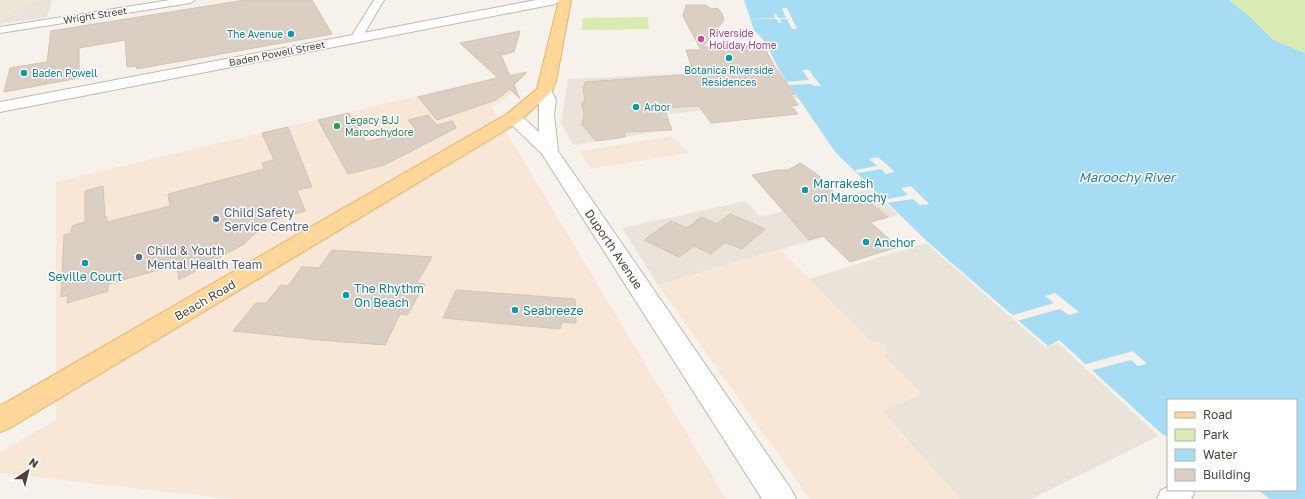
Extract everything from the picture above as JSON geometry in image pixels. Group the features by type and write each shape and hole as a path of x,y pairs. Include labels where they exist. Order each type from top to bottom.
{"main road":[{"path":"513,118 544,91 548,81 565,0"},
{"name":"Beach Road","path":"2,416 513,118"}],"street":[{"name":"Wright Street","path":"0,30 190,0"},
{"path":"357,38 379,0"},
{"name":"Baden Powell Street","path":"0,108 555,0"},
{"path":"544,91 548,100 546,114 549,151"},
{"name":"Duporth Avenue","path":"513,118 549,151 780,499"}],"shaded area":[{"path":"0,0 39,0 0,16"},
{"path":"39,0 52,0 47,17 0,24 0,16"},
{"path":"778,70 800,98 654,116 667,130 573,145 561,123 568,79"},
{"path":"517,72 513,92 492,108 726,499 232,499 0,473 0,452 56,420 56,182"},
{"path":"671,136 689,153 590,169 580,151"},
{"path":"871,189 898,215 658,285 622,228 746,201 760,217"},
{"path":"926,243 1045,347 1058,343 1159,436 1031,499 960,499 882,411 922,394 885,356 886,346 869,340 809,279"},
{"path":"781,250 869,340 886,346 885,356 922,394 882,411 960,499 810,499 658,285"}],"green space":[{"path":"1229,0 1305,0 1305,53 1273,40 1249,16"},
{"path":"648,17 649,29 582,30 583,18"}],"water":[{"name":"Maroochy River","path":"744,0 1229,0 1249,16 1273,40 1305,53 1305,499 1270,499 1259,491 1297,491 1297,399 1167,399 1167,436 1162,434 1059,340 1048,346 931,245 836,153 779,70 766,43 754,30"}],"pier":[{"path":"782,8 787,8 797,29 792,29 787,19 780,19 781,23 779,23 777,19 748,18 775,18 774,14 776,14 778,18 786,18"},
{"path":"802,70 809,70 821,86 814,86 811,84 787,85 785,82 809,80"},
{"path":"878,157 895,172 886,174 881,169 858,173 855,170 877,166 869,159"},
{"path":"911,186 929,204 920,205 913,199 886,203 883,200 908,195 901,188"},
{"path":"1055,293 1079,312 1069,315 1060,309 1016,321 1010,316 1054,303 1045,296"},
{"path":"1133,351 1147,364 1138,366 1131,360 1089,371 1083,365"}],"building":[{"path":"245,0 312,0 332,34 137,69 136,66 127,67 125,40 79,48 79,78 4,92 10,68 47,62 51,31"},
{"path":"686,5 706,5 711,9 717,8 722,13 724,20 703,47 763,45 776,69 795,94 791,95 798,105 791,106 798,114 711,123 699,106 664,108 672,130 625,132 625,137 596,141 582,125 584,114 582,104 585,99 583,91 585,82 694,74 686,50 701,50 683,16"},
{"path":"520,31 514,52 501,55 510,76 527,72 514,85 520,99 510,89 496,100 437,120 418,97 498,78 460,43"},
{"path":"349,113 366,142 416,130 408,120 428,115 437,125 453,121 456,128 384,165 348,174 318,120"},
{"path":"288,127 312,187 297,190 305,211 262,223 263,228 244,244 179,280 177,265 108,284 108,291 67,303 68,295 61,297 64,235 71,233 72,226 85,222 85,191 103,186 105,217 107,217 107,222 170,206 168,194 264,169 262,163 274,160 262,133"},
{"path":"800,163 814,172 830,186 839,204 863,197 888,217 870,222 898,247 850,262 823,236 809,240 752,175 778,170 788,170"},
{"path":"730,214 765,229 742,249 725,242 711,254 694,246 679,257 644,240 671,221 687,228 701,217 717,224"},
{"name":"The Rhythm On Beach","path":"332,250 432,257 417,283 425,284 407,315 400,314 385,345 233,331 256,303 266,303 281,285 288,286 302,267 319,268"},
{"name":"Seabreeze","path":"456,290 575,299 576,323 562,322 560,329 443,318"}],"place":[{"name":"The Avenue","path":"291,34"},
{"name":"Riverside Holiday Home","path":"701,39"},
{"name":"Botanica Riverside Residences","path":"729,58"},
{"name":"Baden Powell","path":"24,73"},
{"name":"Arbor","path":"636,107"},
{"name":"Legacy BJJ Maroochydore","path":"337,126"},
{"name":"Marrakesh on Maroochy","path":"805,190"},
{"name":"Child Safety Service Centre","path":"216,219"},
{"name":"Anchor","path":"866,242"},
{"name":"Child & Youth Mental Health Team","path":"139,257"},
{"name":"Seville Court","path":"85,263"},
{"name":"The Rhythm On Beach","path":"346,295"},
{"name":"Seabreeze","path":"515,310"}]}
